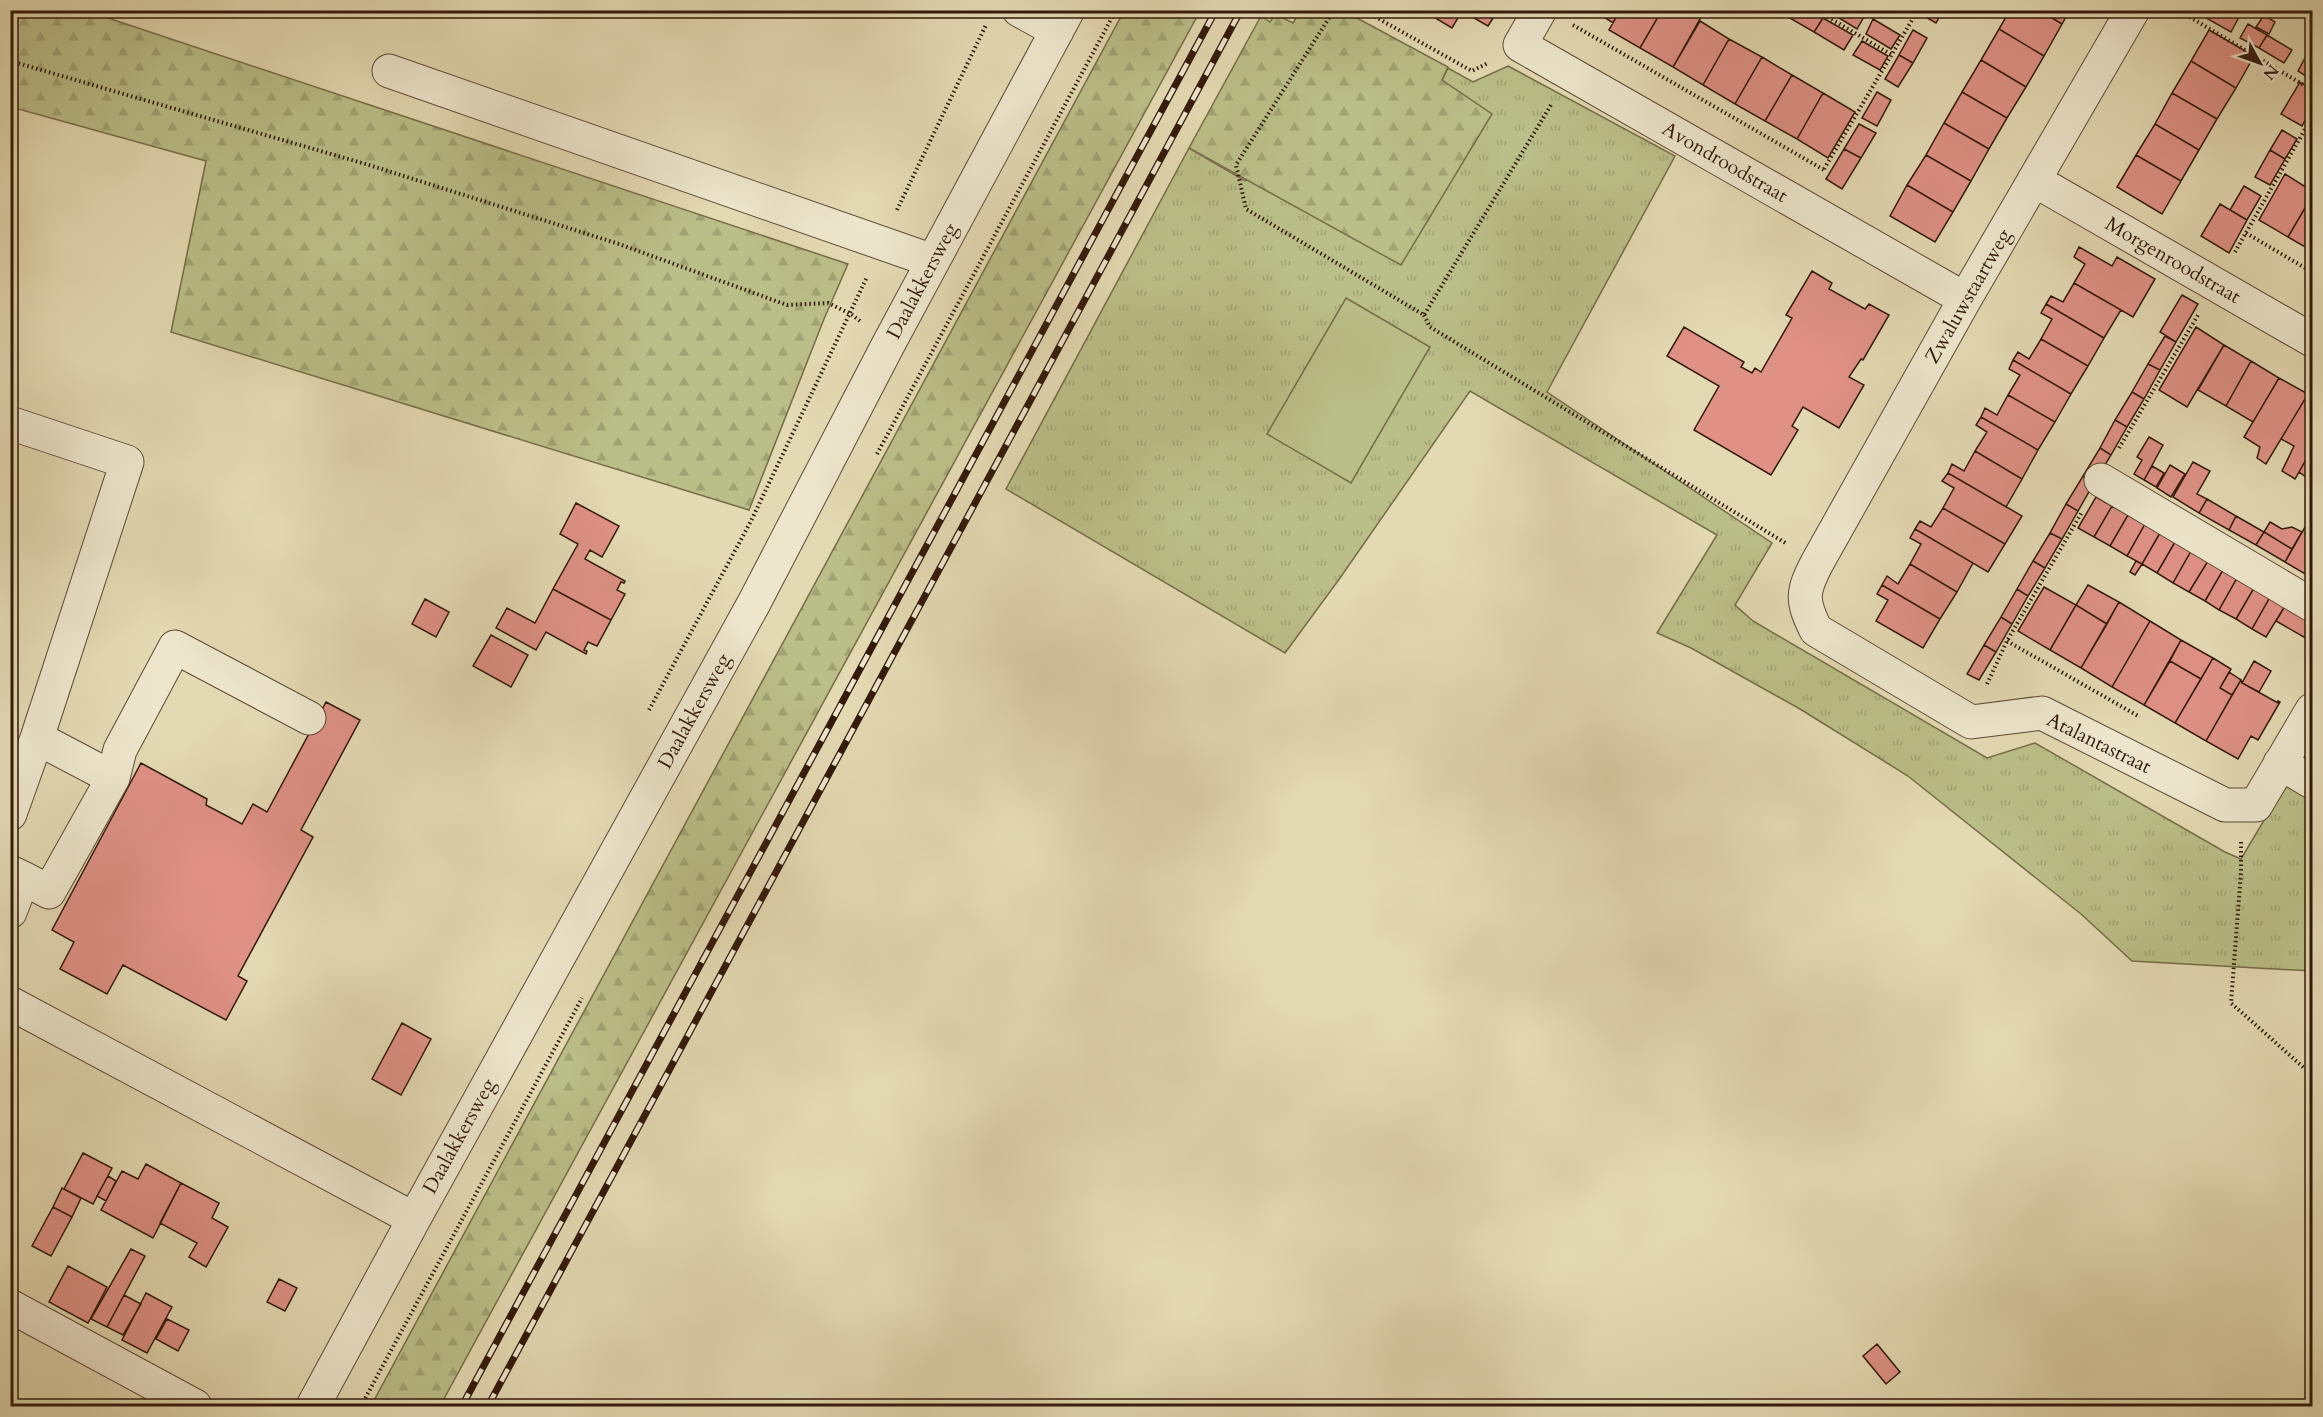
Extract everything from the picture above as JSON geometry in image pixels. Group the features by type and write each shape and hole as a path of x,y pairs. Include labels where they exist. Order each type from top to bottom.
{"street":[{"path":"1019,10 1062,21"},
{"name":"Zwaluwstaartweg","path":"1812,574 1965,299 2133,10"},
{"path":"1520,45 1553,16"},
{"name":"Daalakkersweg","path":"312,1407 754,603 888,345 1062,21"},
{"name":"Avondroodstraat","path":"1520,45 1965,299"},
{"path":"389,71 933,261"},
{"name":"Morgenroodstraat","path":"2034,180 2313,339"},
{"path":"10,423 127,462 10,814"},
{"path":"2101,480 2313,605"},
{"name":"Atalantastraat","path":"1812,574 1805,608 1816,630 1971,722 2042,713 2225,805 2242,805"},
{"path":"10,912 17,875 49,892 113,778 120,750 175,647 309,718"},
{"path":"2242,805 2256,805 2313,710"},
{"path":"37,738 113,778"},
{"path":"2280,763 2313,783"},
{"path":"14,1010 414,1219"},
{"path":"10,1305 195,1407"}],"path":[{"path":"1334,10 1236,165 1246,209 1424,315 1430,327 1812,574"},
{"path":"1363,10 1472,71 1520,45"},
{"path":"1816,10 1892,55"},
{"path":"1803,206 1918,10"},
{"path":"2178,10 2313,90"},
{"path":"1553,16 1594,37 1824,170"},
{"name":"Daalakkersweg","path":"648,710 751,521 988,21"},
{"path":"1424,315 1594,37"},
{"path":"10,61 369,165 619,244 787,304 828,303 851,314 888,345"},
{"path":"1987,720 1987,682 2007,641 2313,117"},
{"path":"2246,233 2313,272"},
{"path":"2242,805 2241,873 2231,1003 2313,1075"}],"green space":[{"path":"1301,10 1344,11 1448,67 1442,80 1492,114 1401,265 1189,148 1261,16 1270,22 1275,14 1293,23"},
{"path":"10,11 87,11 848,264 749,510 171,332 206,161 11,107"},
{"path":"1124,11 1200,11 440,1406 371,1406"},
{"path":"1508,66 1675,156 1547,392 1772,543 1735,605 1753,621 1987,758 2035,743 2241,859 2285,785 2312,801 2312,971 2132,961 2081,914 1908,776 1800,709 1691,648 1657,633 1717,535 1470,391 1285,653 1006,489 1189,148 1245,181 1442,80 1448,68 1473,82"},
{"path":"1346,298 1430,347 1351,483 1267,434"}],"building":[{"path":"1422,10 1495,10 1497,12 1488,26 1462,11 1452,28"},
{"path":"1593,10 1620,10 1613,23"},
{"path":"1620,10 1662,10 1640,48 1609,30"},
{"path":"1662,10 1705,10 1673,67 1640,48"},
{"path":"1792,10 1810,10 1823,18 1814,32 1788,17"},
{"path":"1826,10 1858,10 1865,15 1857,29"},
{"path":"1925,10 1943,10 1936,23 1922,15"},
{"path":"2010,10 2039,10 2062,24 2044,56 1999,29"},
{"path":"2039,10 2070,10 2062,24"},
{"path":"2201,10 2227,10 2239,17 2231,32 2199,14"},
{"path":"2264,15 2275,22 2269,34 2256,27"},
{"path":"1823,18 1853,35 1844,50 1814,32"},
{"path":"1873,19 1900,35 1891,49 1866,34"},
{"path":"1700,21 1729,39 1703,85 1673,67"},
{"path":"2248,24 2267,35 2259,48 2240,38"},
{"path":"1999,29 2044,56 2026,87 1981,60"},
{"path":"1913,30 1927,38 1913,63 1899,55"},
{"path":"2209,30 2254,56 2236,88 2191,61"},
{"path":"2267,35 2292,50 2284,63 2259,48"},
{"path":"1729,39 1762,57 1735,104 1703,85"},
{"path":"1862,41 1888,56 1880,70 1853,55"},
{"path":"1899,55 1913,63 1898,87 1885,79"},
{"path":"1762,57 1792,75 1765,121 1735,104"},
{"path":"2305,58 2312,62 2312,80 2298,71"},
{"path":"1981,60 2026,87 2007,118 1962,92"},
{"path":"2191,61 2236,88 2217,119 2172,93"},
{"path":"1792,75 1823,93 1797,139 1765,121"},
{"path":"2300,82 2312,90 2312,108 2302,126 2281,114"},
{"path":"1877,92 1891,100 1877,126 1862,118"},
{"path":"1962,92 2007,118 1989,149 1944,123"},
{"path":"1823,93 1855,112 1828,158 1797,139"},
{"path":"2172,93 2217,119 2199,150 2155,124"},
{"path":"1944,123 1989,149 1971,181 1926,155"},
{"path":"1859,124 1876,133 1861,158 1844,149"},
{"path":"2155,124 2199,150 2181,181 2136,155"},
{"path":"2282,130 2297,139 2285,159 2270,150"},
{"path":"1844,149 1861,158 1842,189 1826,179"},
{"path":"2270,150 2285,159 2270,185 2255,177"},
{"path":"1926,155 1971,181 1953,212 1907,185"},
{"path":"2136,155 2181,181 2162,214 2117,187"},
{"path":"2285,174 2312,191 2312,196 2288,237 2259,220"},
{"path":"1907,185 1953,212 1935,242 1890,216"},
{"path":"2244,186 2261,196 2247,220 2230,210"},
{"path":"2312,196 2312,251 2288,237"},
{"path":"2220,204 2247,220 2229,253 2201,236"},
{"path":"2079,247 2112,266 2117,257 2155,279 2133,317 2074,283 2085,264 2074,257"},
{"path":"1812,271 1832,283 1829,289 1865,309 1869,304 1889,315 1863,360 1861,359 1849,377 1864,385 1839,428 1803,407 1792,426 1798,430 1771,475 1694,430 1719,386 1667,356 1684,327 1744,362 1741,367 1752,373 1755,368 1761,372 1792,318 1786,315"},
{"path":"2074,283 2121,310 2104,338 2046,304 2051,296 2063,302"},
{"path":"2182,295 2198,304 2176,342 2160,332"},
{"path":"2046,304 2104,338 2088,366 2041,339 2052,319 2041,313"},
{"path":"2196,327 2224,345 2187,407 2159,390"},
{"path":"2165,336 2176,342 2160,370 2148,364"},
{"path":"2041,339 2088,366 2071,394 2013,360 2018,352 2029,359"},
{"path":"2224,345 2251,361 2226,406 2198,390"},
{"path":"2013,360 2071,394 2055,422 2008,395 2020,375 2009,369"},
{"path":"2251,361 2279,378 2253,422 2226,406"},
{"path":"2148,364 2160,370 2144,399 2132,392"},
{"path":"2279,378 2308,394 2266,464 2257,458 2260,447 2244,437"},
{"path":"2132,392 2144,399 2127,427 2115,420"},
{"path":"2308,394 2312,397 2312,449 2295,479 2282,471 2294,446 2281,439"},
{"path":"2008,395 2055,422 2038,450 1981,417 1985,408 1997,415"},
{"path":"1981,417 2038,450 2022,479 1975,451 1987,432 1976,425"},
{"path":"2115,420 2127,427 2111,455 2100,448"},
{"path":"2149,437 2163,445 2144,480 2134,474 2142,460 2137,457"},
{"path":"2100,448 2111,455 2094,483 2083,476"},
{"path":"2312,449 2312,481 2299,472"},
{"path":"1975,451 2022,479 2006,507 1948,473 1952,464 1964,471"},
{"path":"2193,462 2210,471 2197,494 2207,499 2199,513 2173,497"},
{"path":"2170,465 2185,474 2171,497 2157,488"},
{"path":"2152,466 2164,473 2156,487 2144,480"},
{"path":"1948,473 2022,516 2005,544 1943,508 1954,488 1942,481"},
{"path":"2083,476 2094,483 2078,511 2066,504"},
{"path":"2096,497 2112,506 2094,537 2078,528"},
{"path":"2207,499 2236,516 2229,530 2199,513"},
{"path":"576,503 619,526 602,557 590,550 585,559 625,581 621,582 617,590 625,594 611,620 553,589 578,544 560,534"},
{"path":"2066,504 2078,511 2062,539 2050,533"},
{"path":"2112,506 2128,515 2110,546 2094,537"},
{"path":"1943,508 2005,544 1988,572 1915,529 1920,521 1931,527"},
{"path":"2128,515 2145,524 2127,556 2110,546"},
{"path":"2236,516 2264,532 2256,545 2229,530"},
{"path":"2270,522 2282,529 2292,527 2302,532 2292,549 2264,532"},
{"path":"2308,522 2312,524 2312,578 2285,562"},
{"path":"2145,524 2160,533 2142,564 2127,556"},
{"path":"1915,529 1973,563 1957,592 1910,564 1921,544 1910,538"},
{"path":"2264,532 2292,549 2285,562 2256,545"},
{"path":"2050,533 2062,539 2045,568 2033,561"},
{"path":"2160,533 2175,542 2157,573 2142,564"},
{"path":"2175,542 2191,551 2173,583 2157,573"},
{"path":"2191,551 2208,561 2189,592 2173,583"},
{"path":"2033,561 2045,568 2028,596 2017,589"},
{"path":"2136,561 2142,564 2135,575 2130,572"},
{"path":"2208,561 2223,570 2205,601 2189,592"},
{"path":"1910,564 1957,592 1940,619 1882,585 1887,576 1898,584"},
{"path":"2223,570 2237,578 2219,610 2205,601"},
{"path":"2237,578 2254,588 2236,619 2219,610"},
{"path":"1882,585 1940,619 1923,648 1876,621 1888,600 1877,594"},
{"path":"2088,585 2119,602 2107,624 2076,605"},
{"path":"2044,587 2076,605 2050,650 2018,631"},
{"path":"2254,588 2270,597 2252,629 2236,619"},
{"path":"553,589 611,620 597,646 588,642 584,650 587,651 586,654 546,632 536,650 496,628 507,608 535,623"},
{"path":"2017,589 2028,596 2012,624 2001,617"},
{"path":"2270,597 2285,606 2266,637 2252,629"},
{"path":"425,599 449,612 436,637 412,624"},
{"path":"2119,602 2150,621 2112,687 2081,668"},
{"path":"2076,605 2107,624 2081,668 2050,650"},
{"path":"2285,606 2312,622 2312,634 2309,640 2276,621"},
{"path":"2001,617 2012,624 1996,652 1984,645"},
{"path":"2150,621 2181,640 2144,705 2112,687"},
{"path":"491,635 528,655 511,687 473,666"},
{"path":"2181,640 2213,658 2201,679 2170,661"},
{"path":"1984,645 1996,652 1979,680 1967,674"},
{"path":"2213,658 2231,669 2220,688 2232,695 2206,741 2175,723"},
{"path":"2170,661 2201,679 2175,723 2144,705"},
{"path":"2254,661 2271,671 2259,692 2242,683"},
{"path":"2229,672 2241,680 2232,695 2220,688"},
{"path":"2241,680 2242,683 2280,702 2258,740 2251,736 2238,759 2206,741"},
{"path":"326,702 360,720 301,830 313,837 238,976 247,981 226,1020 123,965 107,994 60,969 74,942 52,930 141,763 207,799 206,805 242,824 253,804 267,812"},
{"path":"402,1023 431,1039 401,1095 372,1079"},
{"path":"83,1153 112,1168 93,1204 64,1189"},
{"path":"146,1164 181,1183 153,1238 101,1210 122,1171 138,1179"},
{"path":"108,1176 116,1181 106,1201 97,1196"},
{"path":"181,1183 219,1203 212,1218 228,1227 206,1267 189,1257 197,1243 160,1223"},
{"path":"62,1188 81,1198 72,1217 53,1207"},
{"path":"53,1207 72,1217 51,1256 32,1246"},
{"path":"131,1249 145,1256 107,1327 91,1319"},
{"path":"68,1266 107,1287 88,1323 49,1302"},
{"path":"279,1279 297,1288 285,1311 267,1302"},
{"path":"146,1293 172,1307 147,1353 122,1340"},
{"path":"124,1295 141,1304 123,1335 107,1327"},
{"path":"167,1319 189,1330 178,1351 156,1339"},
{"path":"1877,1344 1900,1372 1886,1384 1863,1356"}],"railway":[{"path":"462,1406 1216,10"},
{"path":"488,1406 1241,10"}]}
